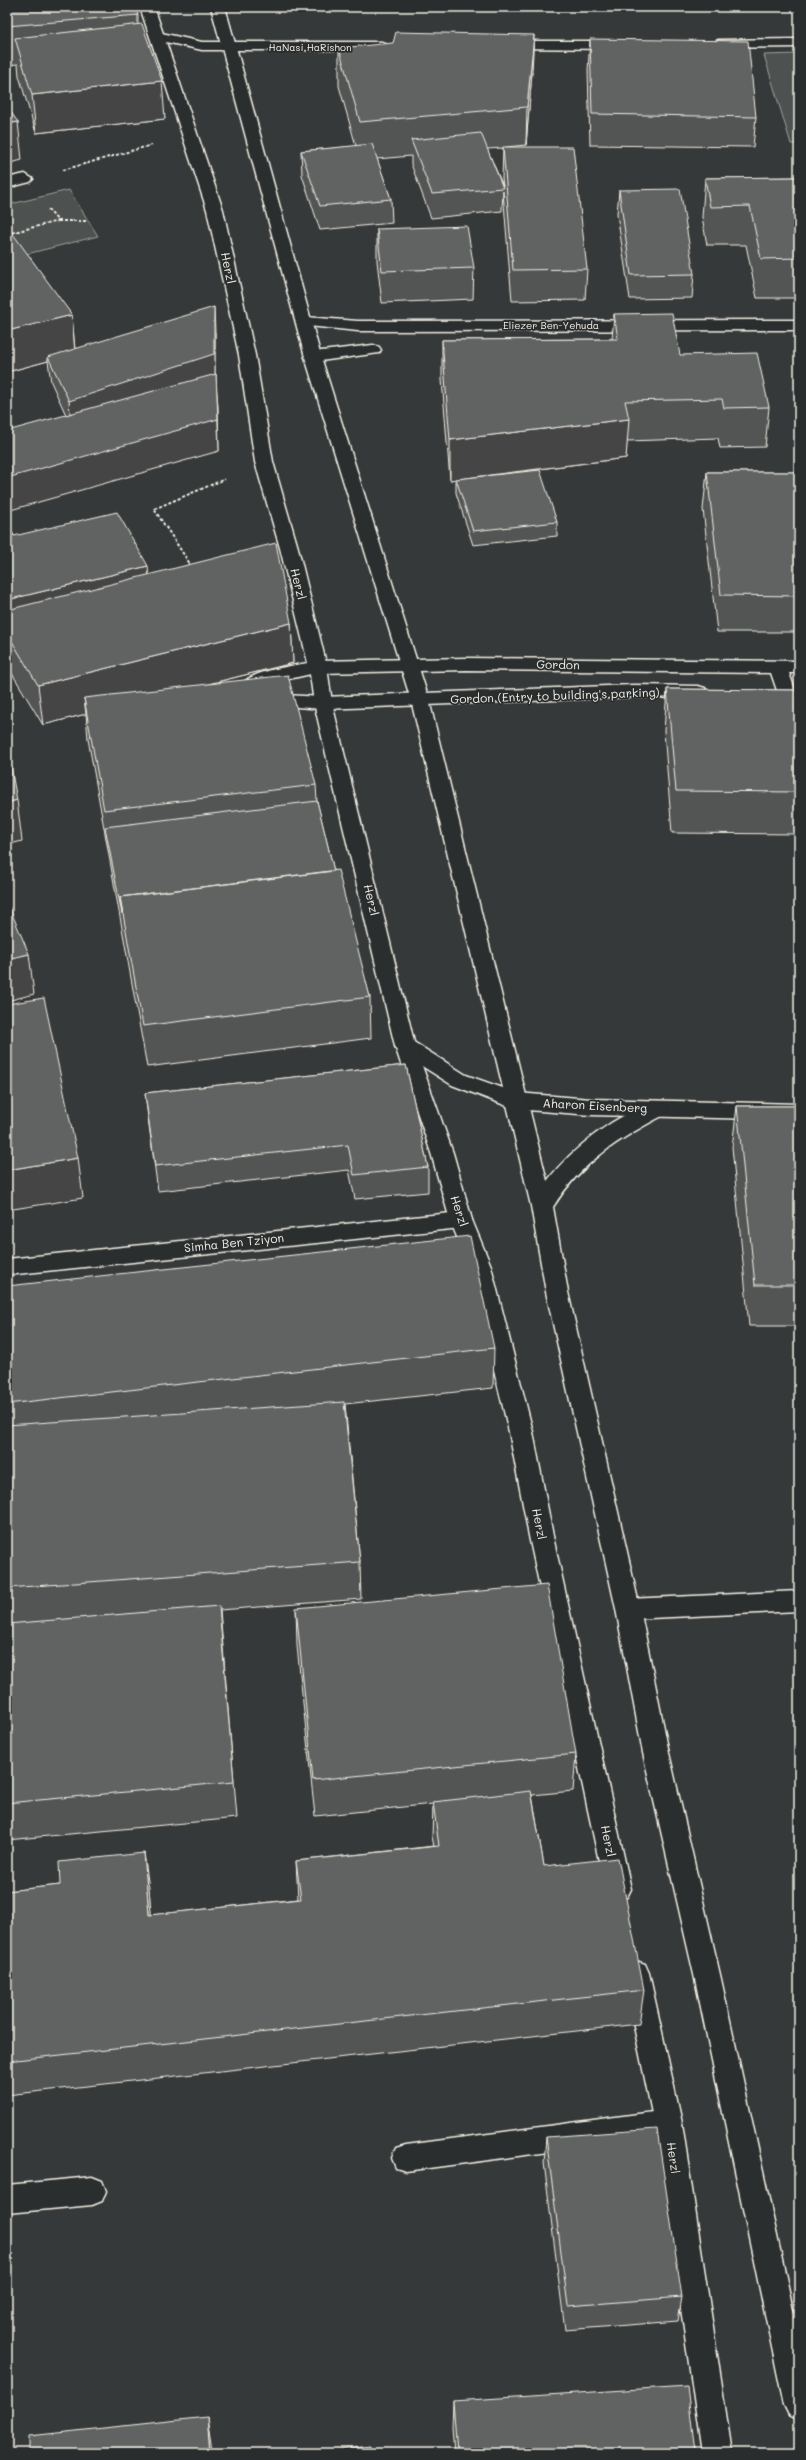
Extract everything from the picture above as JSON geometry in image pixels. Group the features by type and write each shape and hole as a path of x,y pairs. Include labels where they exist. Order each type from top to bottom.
{"main road":[{"name":"Herzl","path":"147,7 215,210 246,355 264,462 289,548 318,667 323,703 405,1046 442,1153 461,1220 480,1266 521,1432 542,1541 622,1908"},
{"path":"218,7 313,357 420,700 515,1101 542,1206 557,1292 628,1608 656,1753 708,1979 799,2405"},
{"name":"HaNasi HaRishon","path":"157,36 202,46 396,46"},
{"path":"704,44 799,43"},
{"path":"491,46 633,44"},
{"path":"7,183 25,179"},
{"name":"Eliezer Ben-Yehuda","path":"304,322 358,326 675,332 799,325"},
{"path":"313,357 373,350"},
{"name":"Gordon","path":"323,703 261,700 233,692 262,679 318,667 410,664 799,667"},
{"path":"778,667 779,693 799,728"},
{"name":"Gordon (Entry to building's parking)","path":"323,703 634,692 718,692"},
{"name":"Aharon Eisenberg","path":"405,1046 459,1080 515,1101 658,1110 799,1112"},
{"path":"542,1206 552,1189 589,1148 658,1110"},
{"name":"Simha Ben Tziyon","path":"7,1266 461,1220"},
{"path":"628,1608 799,1601"},
{"name":"Herzl","path":"632,1954 668,2124 717,2453"},
{"path":"406,2158 668,2124"},
{"path":"7,2199 92,2190"}],"path":[{"path":"58,221 25,179 191,135"},
{"path":"7,234 58,221 88,221"},
{"path":"192,567 154,509 264,462"}],"shaded area":[{"path":"289,7 557,7 557,10 290,10"},
{"path":"799,54 799,144 791,144 764,55"},
{"path":"69,190 98,236 7,259 7,205"}],"building":[{"path":"7,7 136,7 138,15 7,26"},
{"path":"142,24 162,81 32,95 15,38"},
{"path":"396,32 534,35 527,107 360,122 339,48 393,43"},
{"path":"590,39 748,41 756,117 592,114"},
{"path":"7,107 18,122 7,124"},
{"path":"481,133 503,188 432,194 411,140"},
{"path":"372,144 391,199 320,206 301,151"},
{"path":"503,147 573,147 587,269 513,270"},
{"path":"799,177 799,258 761,259 750,206 710,207 705,178"},
{"path":"680,189 694,274 631,275 619,190"},
{"path":"467,226 474,268 382,271 377,229"},
{"path":"13,234 72,315 7,331 7,235"},
{"path":"214,307 214,354 69,401 48,357"},
{"path":"672,313 680,355 757,353 769,407 724,408 722,399 625,401 629,419 450,440 442,340 618,339 614,314"},
{"path":"216,374 218,419 7,478 7,431"},
{"path":"540,470 557,522 473,531 456,479"},
{"path":"707,472 799,472 799,596 721,595"},
{"path":"117,512 148,566 7,600 7,523 14,536"},
{"path":"276,543 291,623 38,685 7,633 7,610"},
{"path":"288,675 316,785 104,810 84,698"},
{"path":"667,689 799,690 799,792 676,791"},
{"path":"7,746 17,800 7,803"},
{"path":"317,801 334,871 120,897 122,914 105,827"},
{"path":"338,870 370,997 143,1026 120,897"},
{"path":"7,902 29,954 7,959"},
{"path":"44,998 78,1158 7,1170 7,1004"},
{"path":"406,1065 428,1167 354,1175 348,1145 155,1166 145,1093"},
{"path":"737,1106 799,1106 799,1285 755,1285"},
{"path":"470,1236 494,1348 7,1404 7,1286"},
{"path":"344,1402 360,1562 7,1588 7,1425"},
{"path":"547,1585 576,1754 313,1780 296,1608"},
{"path":"219,1606 234,1782 7,1803 7,1624"},
{"path":"531,1791 544,1866 618,1858 644,1990 7,2061 7,1891 60,1885 59,1862 144,1853 149,1915 301,1899 296,1861 439,1846 433,1802"},
{"path":"657,2129 682,2297 568,2306 546,2137"},
{"path":"687,2386 695,2453 457,2453 453,2401"},
{"path":"207,2417 210,2453 29,2453 29,2436"},
{"path":"371,2446 371,2453 311,2453"}]}
